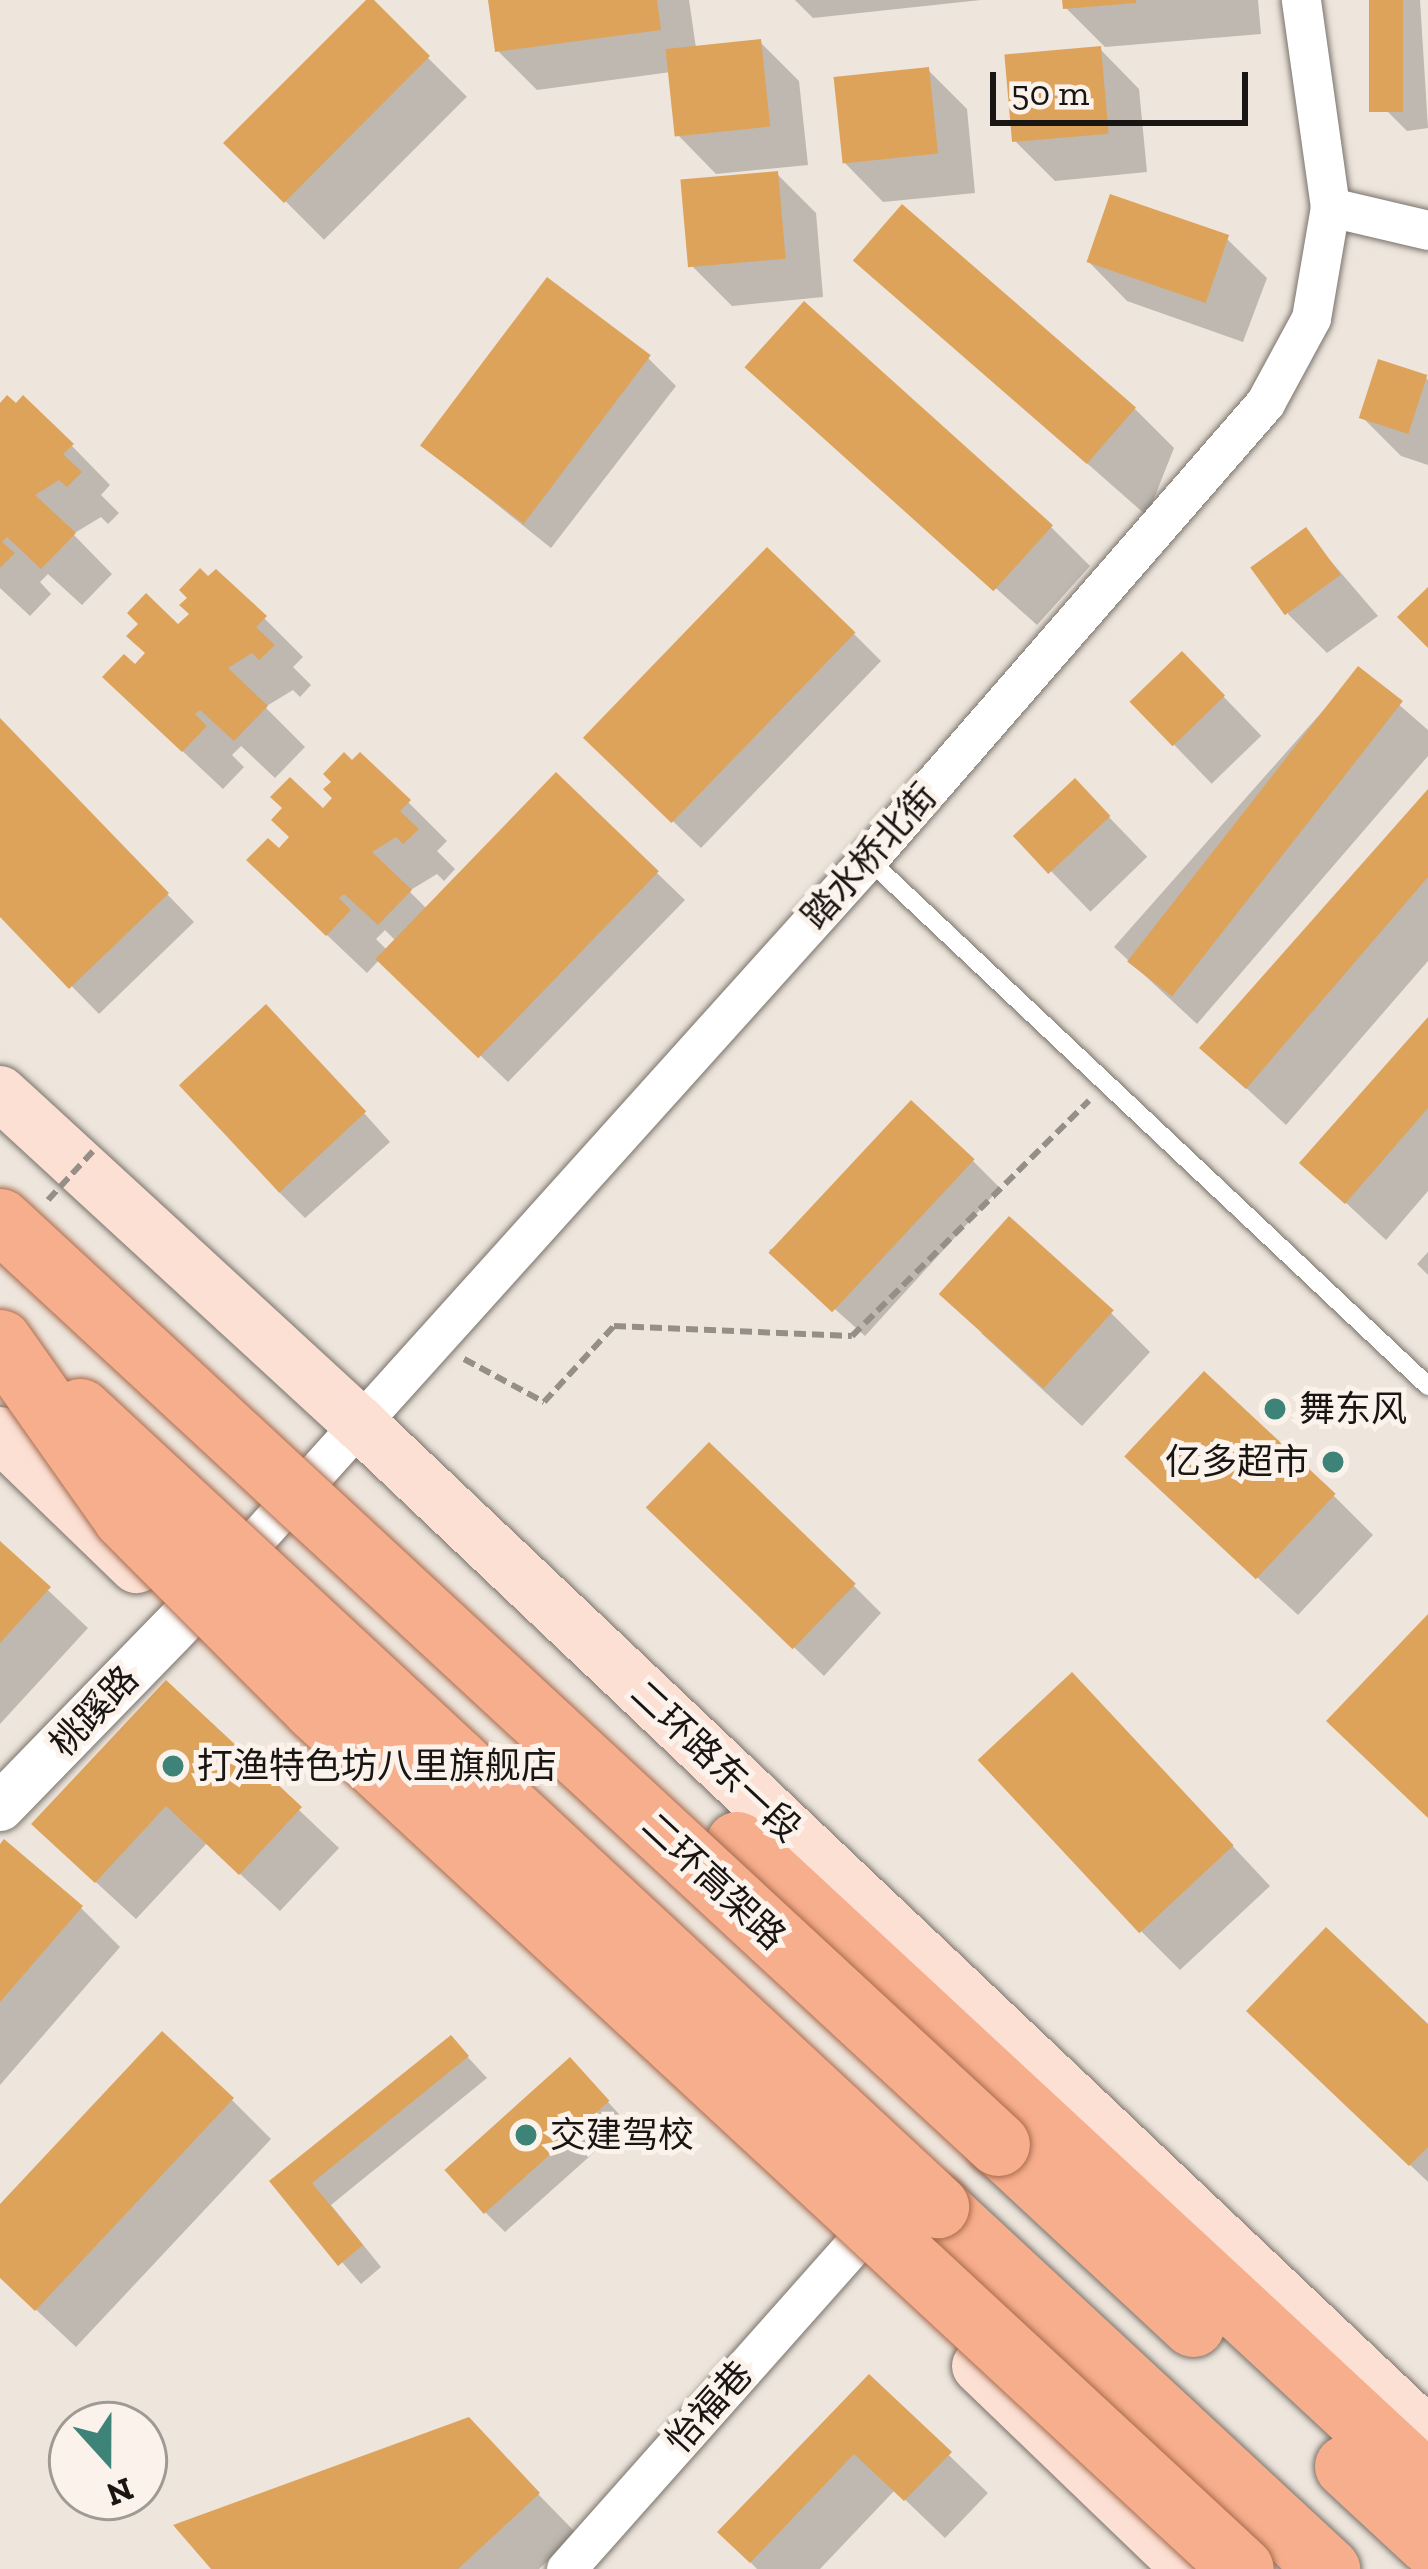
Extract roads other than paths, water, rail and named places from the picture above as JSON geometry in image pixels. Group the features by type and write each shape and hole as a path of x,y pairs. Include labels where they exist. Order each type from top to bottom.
{"highway":[{"path":"0,1178 377,1510 1428,2484"},
{"name":"二环高架路","path":"0,1220 1428,2542"},
{"path":"0,1338 124,1517 315,1708 1242,2569"},
{"path":"0,1338 1328,2569"}],"main road":[{"name":"二环路东一段","path":"0,1093 359,1423 1428,2435"},
{"path":"0,1434 187,1615 299,1712 1190,2569"}],"street":[{"name":"踏水桥北街","path":"187,1615 868,859 1265,403 1311,318 1330,207 1300,0"},
{"path":"1330,207 1428,230"},
{"name":"桃蹊路","path":"0,1807 187,1615"},
{"name":"怡福巷","path":"566,2569 853,2246"}],"lane":[{"path":"868,859 1428,1386"}],"place":[{"name":"舞东风","path":"1275,1409"},
{"name":"亿多超市","path":"1333,1462"},
{"name":"打渔特色坊八里旗舰店","path":"173,1766"},
{"name":"交建驾校","path":"526,2135"}]}
